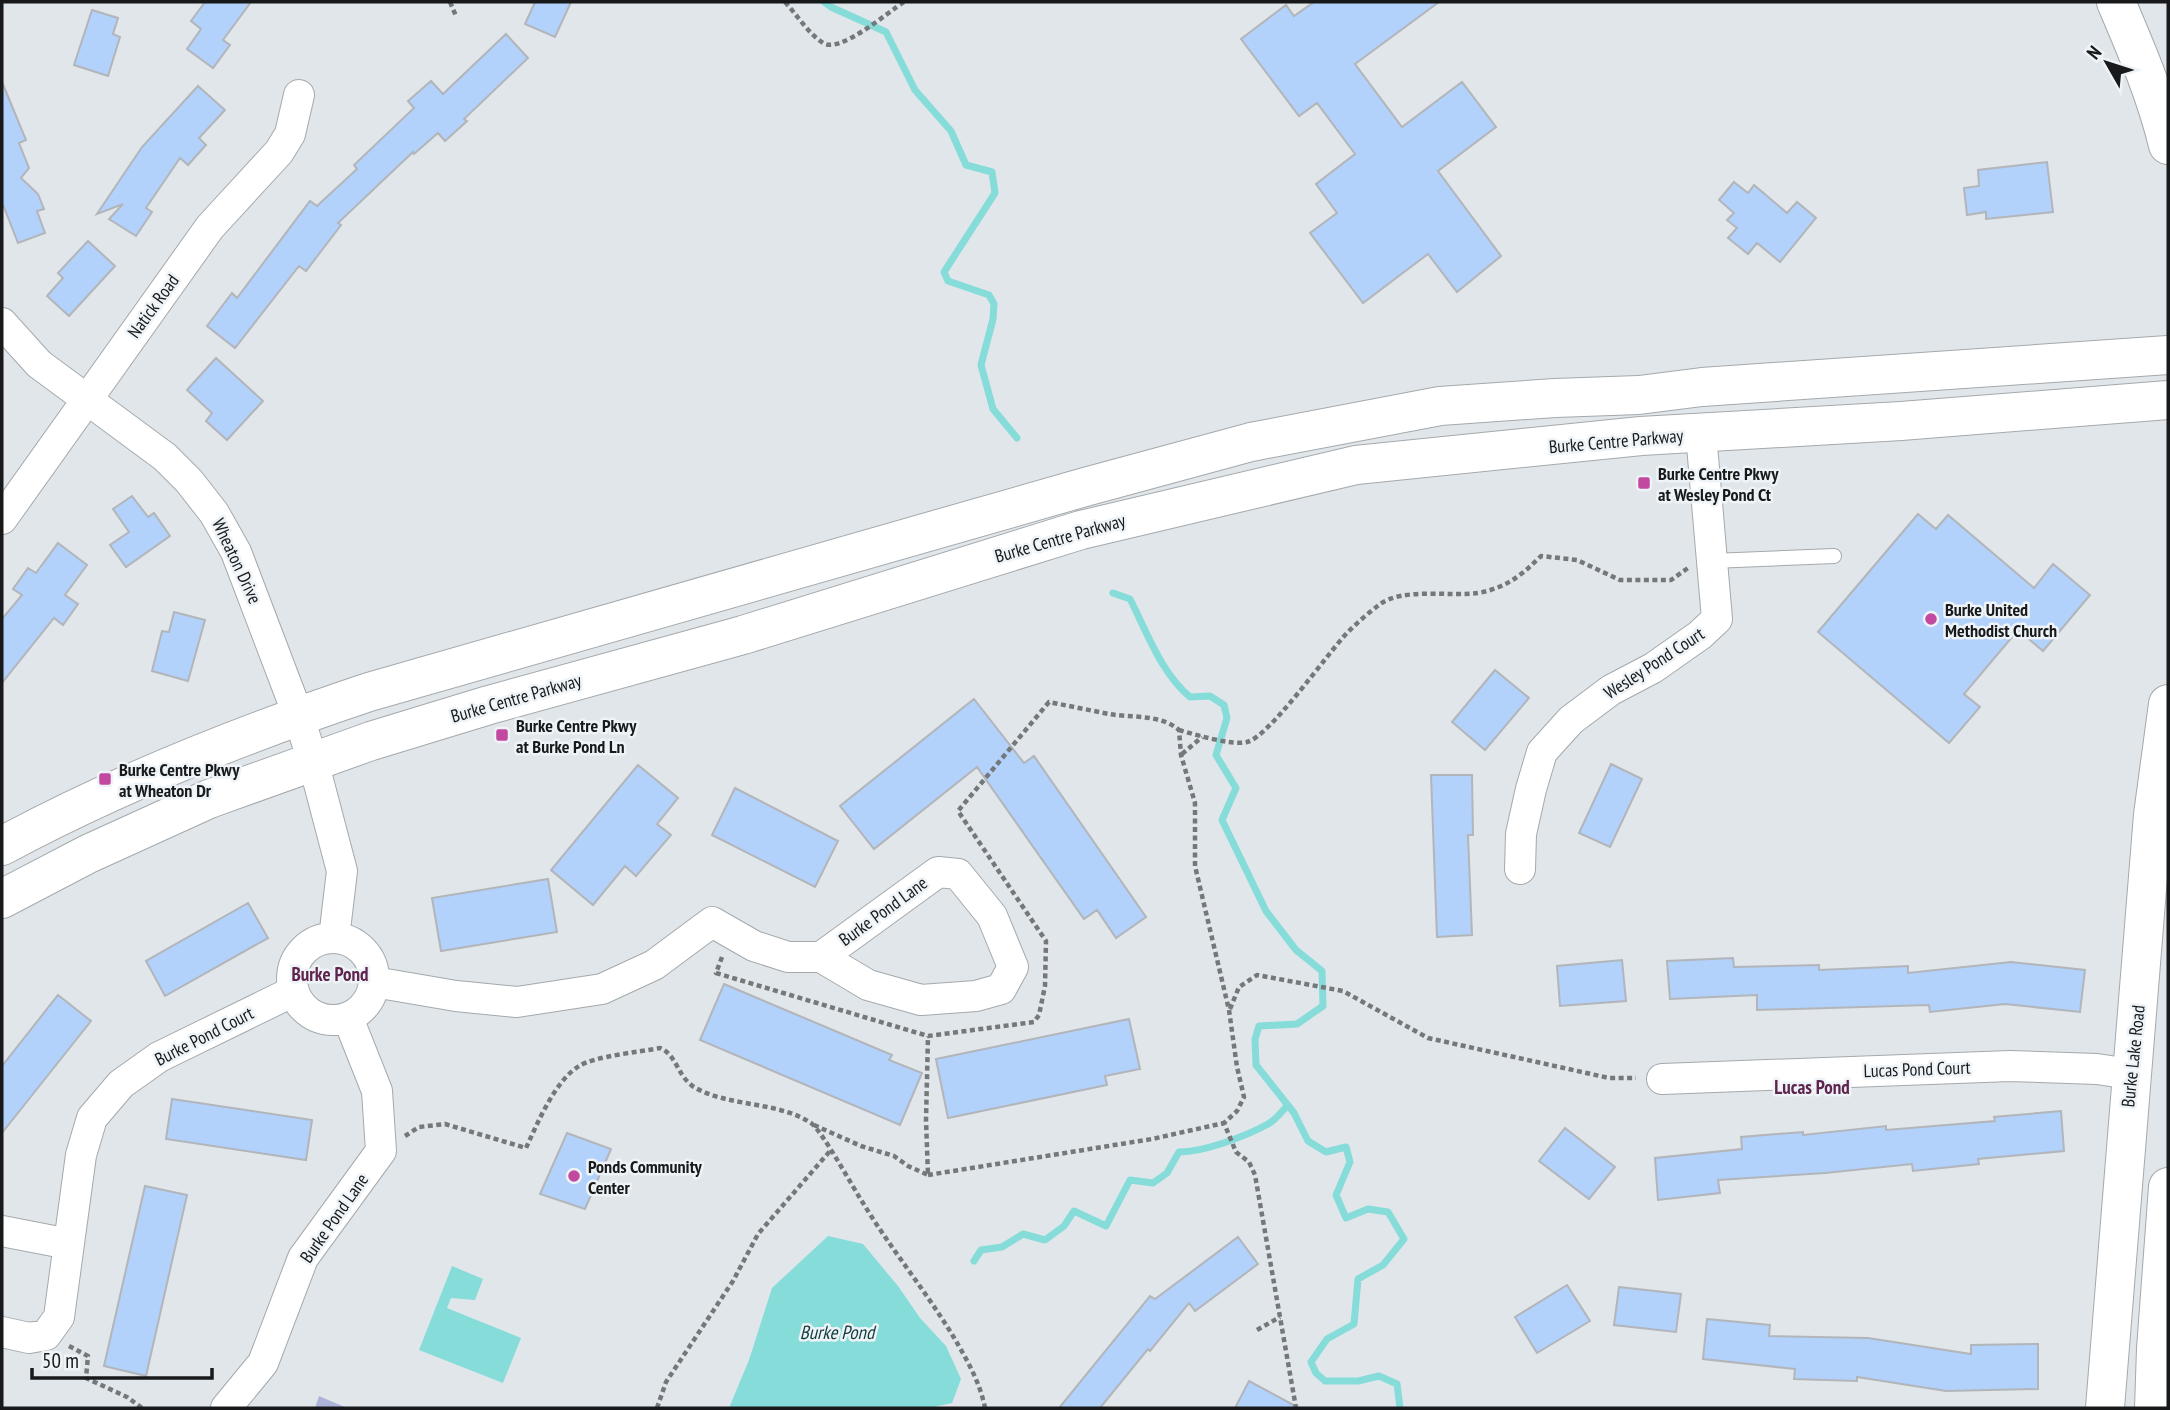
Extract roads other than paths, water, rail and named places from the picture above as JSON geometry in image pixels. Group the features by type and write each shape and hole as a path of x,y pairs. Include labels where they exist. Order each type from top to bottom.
{"main road":[{"path":"2116,2 2158,103 2168,145"},
{"path":"2,846 122,787 299,715 369,692 1085,486 1251,442 1347,422 1440,407 1639,395 1702,387 2168,355"},
{"name":"Burke Centre Parkway","path":"2,899 88,854 209,799 313,761 489,705 743,635 1081,530 1356,465 1641,436 2168,400"},
{"name":"Burke Lake Road","path":"2105,1408 2130,1074 2140,990 2155,797 2168,704"},
{"path":"2154,1408 2168,1187"}],"street":[{"name":"Natick Road","path":"2,519 210,227 279,152 290,134 299,95"},
{"name":"Wheaton Drive","path":"2,323 39,364 164,457 189,481 215,513 251,587 299,715 313,761"},
{"name":"Wesley Pond Court","path":"1520,869 1521,834 1542,752 1571,720 1611,690 1653,668 1700,635 1717,619 1701,434"},
{"path":"313,761 342,871 334,938"},
{"name":"Burke Pond Lane","path":"374,982 456,996 517,1002 601,989 653,965 712,922 754,946 788,957 821,957 867,985 921,1000 976,996 1001,989 1013,967 992,916 958,874 938,872 821,957"},
{"path":"334,938 347,940 368,956 374,982 366,1004 348,1018 325,1020 305,1010 294,991 292,978 294,965 309,945 334,938"},
{"name":"Burke Pond Court","path":"2,1332 29,1338 46,1335 59,1317 81,1155 92,1118 121,1084 159,1057 294,991"},
{"name":"Burke Pond Lane","path":"226,1408 263,1363 303,1258 381,1151 377,1091 348,1018"},
{"name":"Lucas Pond Court","path":"1662,1079 2010,1066 2089,1068 2130,1074"},
{"path":"2,1230 69,1244"}],"lane":[{"path":"1712,566 1834,556"}],"water":[{"name":"Burke Pond","path":"828,1236 863,1244 920,1318 946,1346 961,1379 952,1403 929,1408 729,1408 749,1360 772,1288"},
{"path":"452,1266 483,1279 475,1300 451,1298 447,1308 521,1338 503,1383 419,1350"}],"waterway":[{"path":"824,2 886,32 915,90 951,131 966,165 992,172 995,193 944,272 948,281 989,295 994,304 993,319 981,365 993,409 1017,438"},
{"path":"1113,593 1130,599 1156,651 1180,687 1190,697 1210,696 1224,705 1227,718 1216,755 1236,788 1222,820 1266,911 1296,950 1322,971 1323,1006 1297,1024 1259,1026 1255,1039 1256,1065 1294,1113 1308,1141 1326,1152 1346,1147 1350,1162 1336,1195 1346,1218 1368,1209 1388,1212 1404,1239 1383,1265 1358,1279 1354,1324 1327,1339 1311,1362 1316,1373 1325,1381 1358,1381 1379,1376 1397,1384 1400,1408"},
{"path":"974,1261 981,1250 1002,1247 1023,1234 1045,1240 1064,1226 1074,1211 1106,1226 1130,1180 1153,1183 1167,1173 1179,1152 1213,1146 1248,1133 1271,1122 1288,1105"}],"place":[{"name":"Burke Centre Pkwy at Wesley Pond Ct","path":"1644,483"},
{"name":"Burke United Methodist Church","path":"1931,619"},
{"name":"Burke Centre Pkwy at Burke Pond Ln","path":"502,735"},
{"name":"Burke Centre Pkwy at Wheaton Dr","path":"105,779"},
{"name":"Ponds Community Center","path":"574,1176"}],"district":[{"name":"Burke Pond","path":"330,974"},
{"name":"Lucas Pond","path":"1812,1087"}]}
